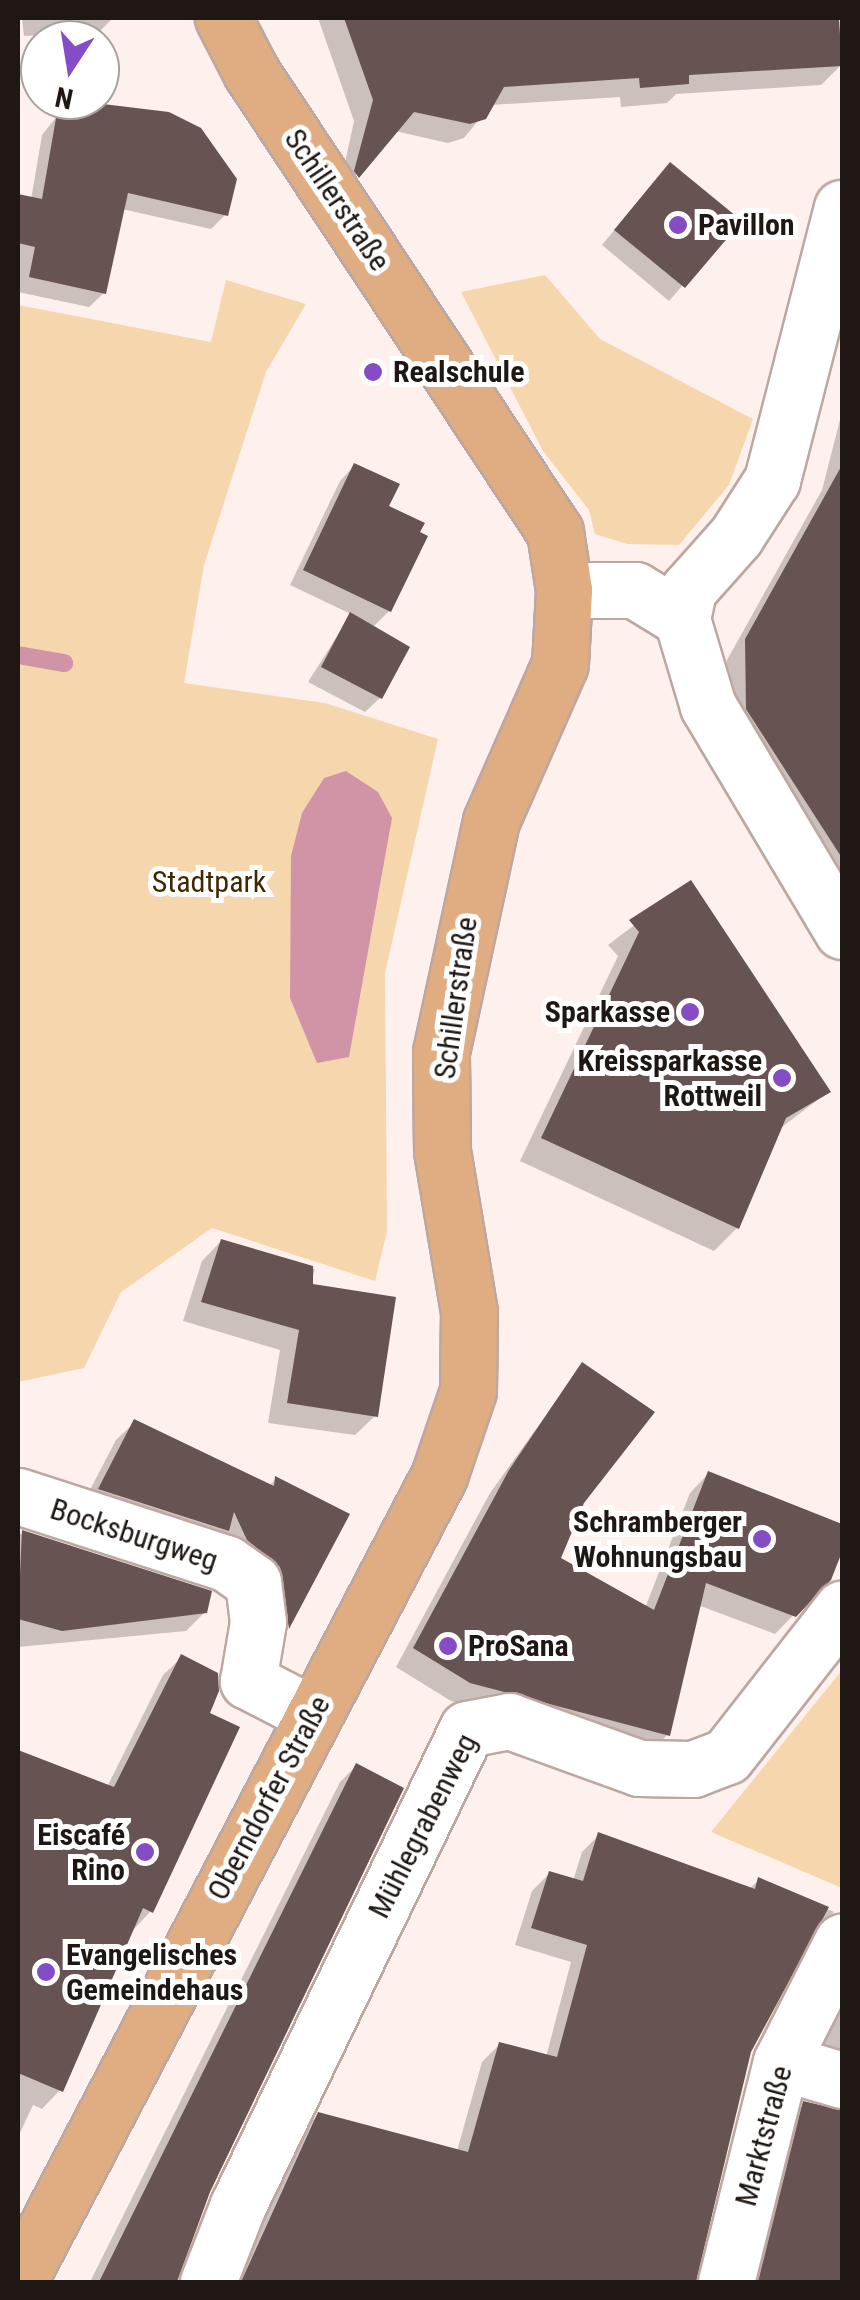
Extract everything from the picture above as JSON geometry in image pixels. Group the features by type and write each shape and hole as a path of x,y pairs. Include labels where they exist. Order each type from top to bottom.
{"main road":[{"name":"Schillerstraße","path":"223,18 251,72 555,532 564,590 560,664 491,821 441,1052 442,1150 470,1326 468,1391 439,1476"},
{"name":"Oberndorfer Straße","path":"18,2282 439,1476"}],"street":[{"path":"842,208 772,480 736,536 688,590 682,619 708,706 842,931"},
{"path":"564,590 635,590 682,619"},
{"name":"Bocksburgweg","path":"18,1496 226,1564 254,1582 258,1622 248,1681 312,1714"},
{"name":"Mühlegrabenweg","path":"208,2282 238,2205 467,1728 479,1721 509,1721 639,1768 693,1769 727,1756 842,1610"},
{"name":"Marktstraße","path":"726,2282 781,2062 842,1942"},
{"path":"781,2062 842,2080"}],"green space":[{"path":"545,275 600,339 753,419 729,485 679,545 627,544 595,534 589,510 543,451 461,292"},
{"name":"Stadtpark","path":"226,280 306,304 266,372 204,565 184,683 325,703 438,739 385,973 387,1231 375,1281 212,1228 121,1292 84,1368 18,1382 18,305 211,342"},
{"path":"842,1670 842,1888 711,1832"}],"shaded area":[{"path":"346,771 378,792 392,818 349,1057 317,1063 290,998 291,856 302,813 324,778"}],"building":[{"path":"344,18 839,18 842,66 689,75 689,84 640,88 639,78 504,87 486,119 470,124 414,112 359,178 354,171 373,100"},
{"path":"120,106 169,112 201,128 237,179 228,216 128,193 106,294 29,277 35,247 18,243 18,194 42,199 56,120 120,120"},
{"name":"Pavillon","path":"670,162 742,221 685,288 614,230"},
{"path":"354,463 400,484 389,506 425,523 420,532 428,536 391,612 303,570"},
{"path":"842,465 842,858 746,709 745,639"},
{"path":"350,612 410,647 382,699 321,667"},
{"name":"Sparkasse","path":"691,880 831,1092 786,1118 739,1229 541,1138 639,932 629,920"},
{"path":"221,1239 313,1266 313,1284 396,1297 378,1417 287,1403 299,1330 201,1302"},
{"path":"582,1362 655,1412 584,1503 561,1558 654,1610 708,1471 842,1524 842,1552 831,1580 796,1617 706,1583 670,1736 470,1683 413,1648 509,1470"},
{"path":"134,1419 274,1486 275,1476 350,1514 289,1629 280,1567 247,1540 234,1512 229,1531 98,1489"},
{"path":"22,1530 212,1591 207,1613 62,1631 18,1619"},
{"path":"181,1654 218,1673 219,1691 210,1713 240,1727 153,1913 143,1908 63,2092 18,2073 18,1750 114,1787"},
{"path":"356,1763 404,1788 210,2192 177,2282 99,2282"},
{"path":"598,1832 755,1889 758,1877 829,1907 751,2052 696,2282 241,2282 318,2112 468,2152 499,2042 557,2057 587,1945 531,1928 549,1871 583,1881"},
{"path":"803,2101 842,2110 842,2282 758,2282"}],"waterway":[{"path":"18,655 64,663"}],"place":[{"name":"Pavillon","path":"678,225"},
{"name":"Realschule","path":"373,372"},
{"name":"Sparkasse","path":"690,1012"},
{"name":"Kreissparkasse Rottweil","path":"782,1078"},
{"name":"Schramberger Wohnungsbau","path":"762,1539"},
{"name":"ProSana","path":"448,1646"},
{"name":"Eiscafé Rino","path":"145,1852"},
{"name":"Evangelisches Gemeindehaus","path":"46,1972"}]}
